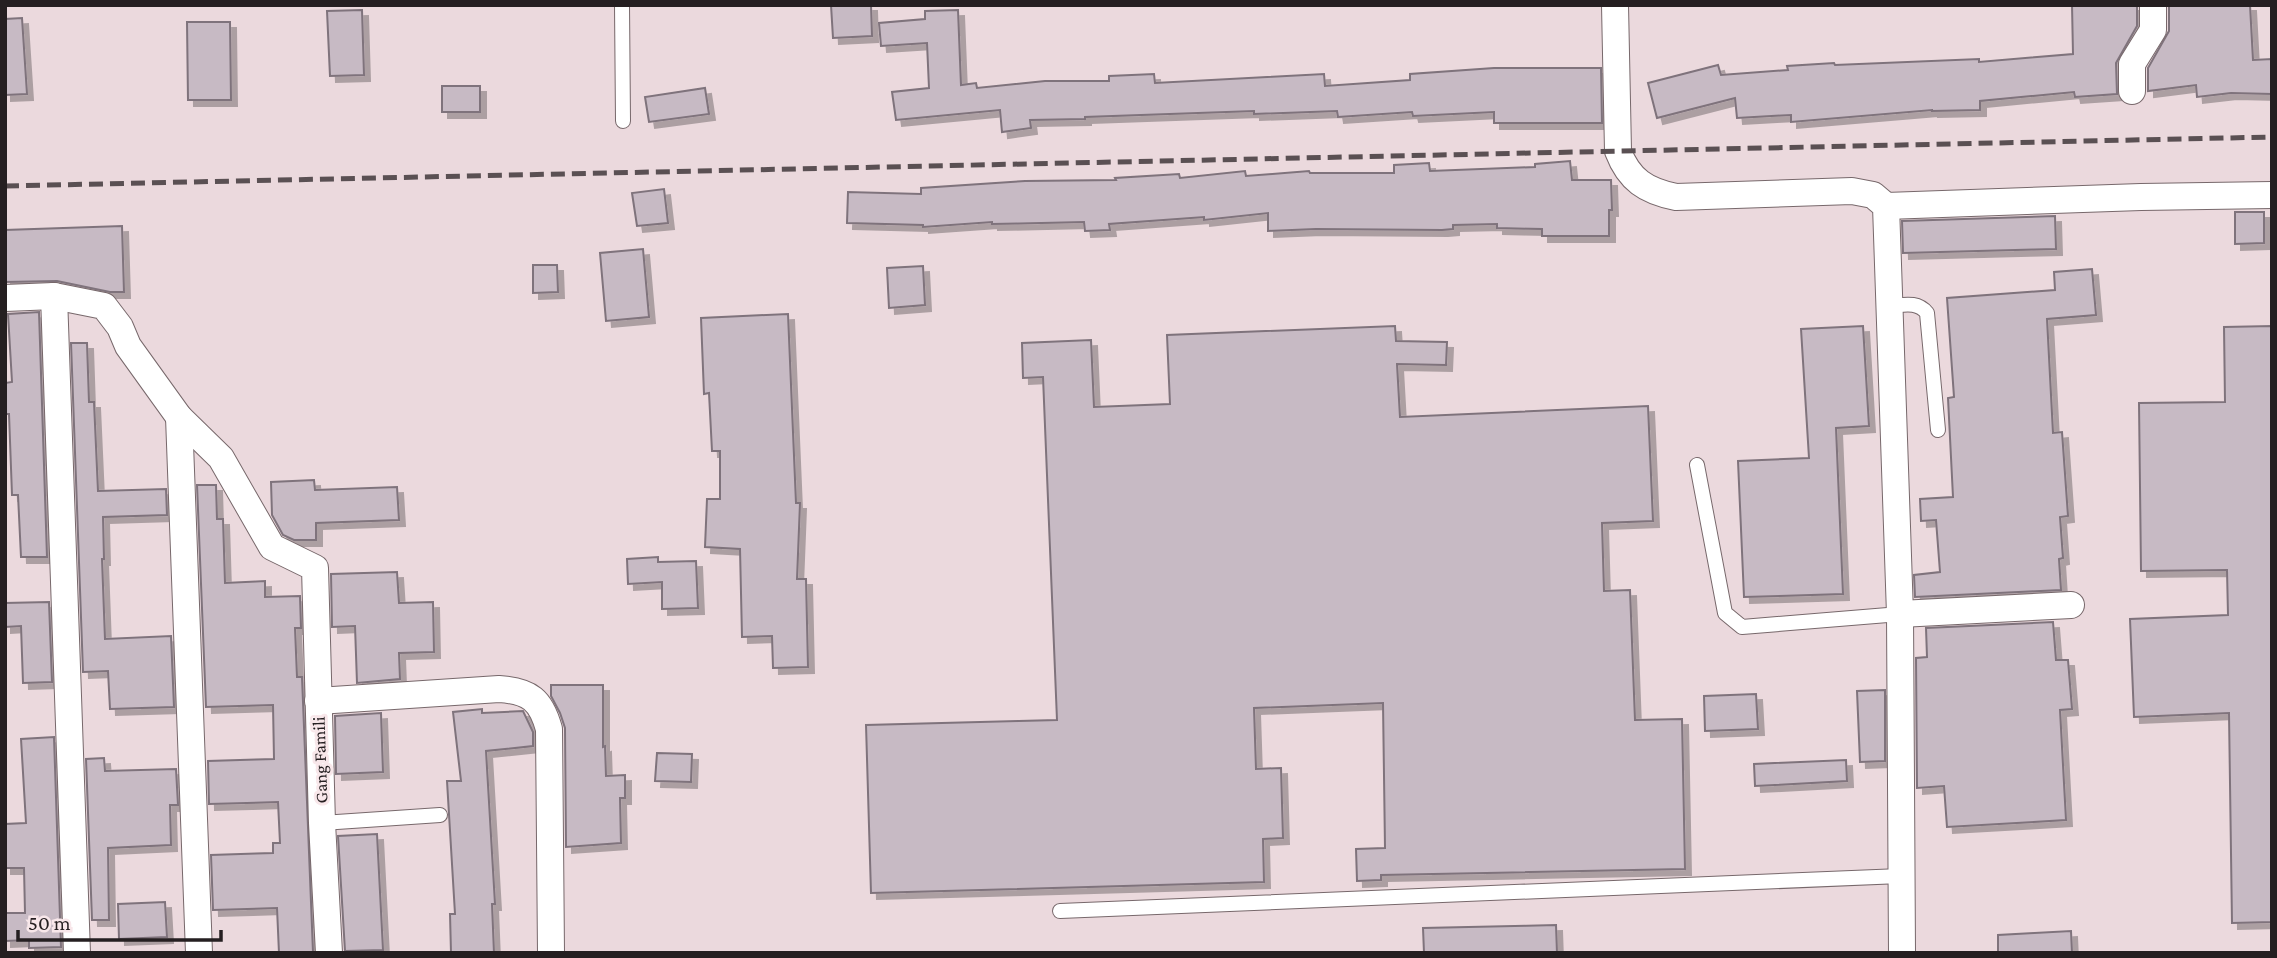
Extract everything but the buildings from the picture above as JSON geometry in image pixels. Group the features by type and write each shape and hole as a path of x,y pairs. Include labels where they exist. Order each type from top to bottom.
{"street":[{"path":"1615,5 1618,150 1625,169 1655,193 1676,197 1852,191 1873,195 1886,206 2272,195"},
{"path":"2132,91 2132,64 2152,30 2153,5"},
{"path":"1886,206 1900,614 1902,953"},
{"path":"5,298 54,296 104,306 120,327 128,346 178,417 199,953"},
{"path":"54,296 77,953"},
{"name":"Gang Famili","path":"178,417 221,458 272,547 315,568 322,823 329,953"},
{"path":"1900,614 2071,605"},
{"path":"318,701 499,689 518,690 532,698 544,712 549,729 551,953"}],"lane":[{"path":"622,5 623,121"},
{"path":"1890,306 1912,304 1922,307 1927,313 1938,430"},
{"path":"1697,465 1725,613 1742,627 1900,614"},
{"path":"322,823 440,815"},
{"path":"1060,911 1901,876"}],"railway":[{"path":"5,186 2272,137"}]}
